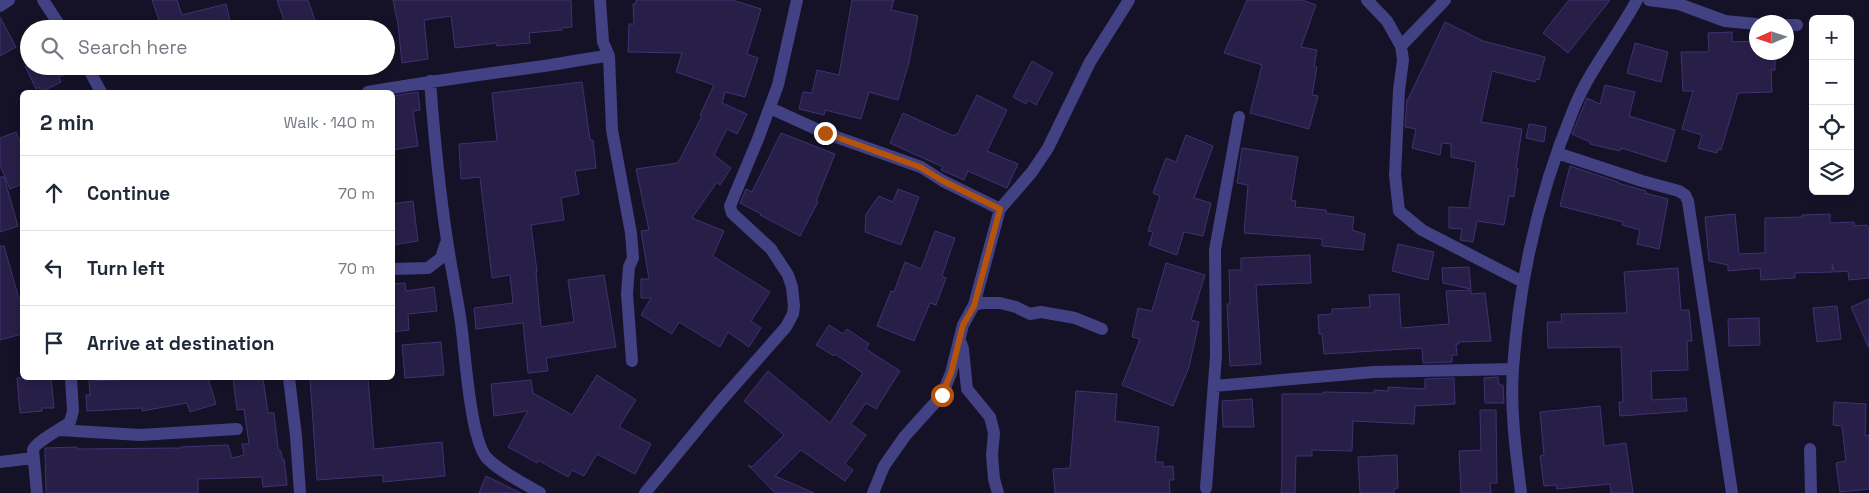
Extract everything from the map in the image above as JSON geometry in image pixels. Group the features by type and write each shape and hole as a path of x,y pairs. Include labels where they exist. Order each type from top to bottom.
{"street":[{"path":"0,6 9,0"},
{"path":"43,0 56,20"},
{"path":"600,0 603,42 608,56 612,130 632,233 633,258 629,267 626,294 632,361"},
{"path":"645,493 786,327 793,314 792,287 788,275 771,249 732,213 730,206 778,85 797,0"},
{"path":"873,493 884,466 905,436 942,395 951,373 963,325 974,306 1000,209 1032,172 1048,148 1090,62 1129,0"},
{"path":"1367,0 1387,21 1401,46 1403,60 1399,90 1395,175 1400,210 1422,230 1523,282"},
{"path":"1401,46 1445,0"},
{"path":"1521,493 1514,427 1513,369 1523,282 1545,185 1575,106 1608,44 1636,0"},
{"path":"1649,0 1680,4 1725,21 1749,23"},
{"path":"379,90 430,81 562,64 583,58 608,56"},
{"path":"91,75 100,90"},
{"path":"430,81 436,152 447,241 472,411 479,443 486,457 507,473 540,493"},
{"path":"770,108 825,133 920,167 943,181 1000,209"},
{"path":"1206,488 1214,386 1215,250 1239,117"},
{"path":"1557,153 1679,191 1685,195 1688,201 1732,493"},
{"path":"395,269 428,268 441,258 447,241"},
{"path":"974,306 982,303 1000,303 1016,307 1030,314 1041,312 1075,318 1102,330"},
{"path":"960,340 963,349 967,389 990,417 994,433 992,455 994,480 998,493"},
{"path":"1214,386 1374,372 1513,369"},
{"path":"36,493 33,458 34,446 70,422 72,412 71,380"},
{"path":"288,380 296,436 300,493"},
{"path":"59,430 140,435 237,429"},
{"path":"1810,450 1811,493"},
{"path":"0,462 33,458"}],"building":[{"path":"152,0 177,0 182,15 226,4 230,20 159,20"},
{"path":"277,0 308,0 315,20 284,20"},
{"path":"393,0 571,0 572,27 562,28 562,30 529,33 530,43 497,46 496,43 455,48 451,16 424,20 428,59 402,63 398,24"},
{"path":"636,0 732,0 761,9 747,54 758,58 745,97 725,92 722,103 747,114 737,134 727,129 714,155 731,168 720,185 717,182 692,218 724,231 713,256 770,292 751,321 761,328 749,347 728,332 720,347 679,322 672,334 641,315 651,298 641,298 641,279 649,279 641,231 649,230 636,169 678,163 702,116 700,115 714,85 676,72 682,53 628,52 629,24 634,24 633,4 636,4"},
{"path":"852,0 894,0 891,10 918,16 909,62 898,100 869,92 861,119 825,110 824,115 799,109 803,92 812,93 817,70 839,75"},
{"path":"1247,0 1302,0 1316,5 1301,47 1317,50 1314,67 1317,67 1312,95 1318,96 1309,129 1250,113 1262,65 1224,53"},
{"path":"1569,0 1610,0 1568,53 1543,33"},
{"path":"0,17 16,47 0,56"},
{"path":"1445,22 1483,41 1545,57 1539,80 1536,79 1535,82 1492,71 1481,122 1522,129 1516,168 1518,168 1514,197 1509,196 1504,225 1477,221 1473,242 1460,240 1462,229 1449,228 1449,207 1469,208 1476,162 1451,157 1451,144 1442,143 1440,155 1412,148 1416,129 1405,127 1407,99"},
{"path":"1732,32 1732,42 1749,41 1749,60 1775,60 1775,70 1771,70 1772,92 1738,93 1721,150 1718,149 1717,153 1698,148 1702,135 1682,129 1693,91 1683,91 1681,52 1709,52 1708,33"},
{"path":"1635,43 1668,52 1661,82 1627,73"},
{"path":"1032,61 1053,73 1036,105 1028,100 1026,104 1013,97"},
{"path":"29,75 63,75 59,77 61,82 45,90 40,90 39,87 36,89"},
{"path":"582,82 590,140 593,140 596,168 575,171 579,194 561,198 564,220 531,225 541,327 574,322 568,280 604,275 616,347 546,358 548,371 528,373 523,323 476,329 474,308 513,303 510,275 492,278 480,177 461,179 459,144 497,141 492,93"},
{"path":"1605,85 1635,92 1629,116 1675,130 1666,162 1621,148 1620,151 1590,144 1590,142 1572,134 1587,98 1600,104"},
{"path":"418,92 420,110 413,111 418,146 395,150 395,96"},
{"path":"977,95 1007,110 987,151 1018,164 1007,188 968,171 964,180 941,170 943,167 890,143 903,113 954,136 955,134 957,135"},
{"path":"1529,124 1546,127 1544,142 1526,138"},
{"path":"16,132 20,142 20,185 10,189 0,165 0,138"},
{"path":"781,133 835,154 816,201 818,202 800,236 740,203 746,189 752,192"},
{"path":"1186,135 1213,146 1194,198 1211,203 1203,236 1184,232 1177,255 1149,245 1153,232 1148,231 1160,196 1153,193 1166,158 1176,162"},
{"path":"1242,148 1298,157 1291,200 1296,201 1295,207 1326,210 1326,213 1354,217 1352,230 1365,234 1363,250 1322,246 1322,239 1244,233 1248,185 1237,183"},
{"path":"1570,166 1646,191 1645,193 1668,199 1659,249 1637,244 1640,230 1622,225 1623,222 1560,206"},
{"path":"0,177 4,177 18,226 0,232"},
{"path":"898,189 919,197 901,245 865,232 866,214 879,196 893,202"},
{"path":"413,201 418,241 395,245 395,204"},
{"path":"1735,214 1739,254 1765,253 1765,218 1830,214 1830,223 1854,222 1854,226 1867,225 1869,230 1869,278 1849,280 1848,271 1835,272 1832,264 1833,272 1795,273 1795,278 1761,280 1760,268 1728,271 1728,265 1709,261 1705,217"},
{"path":"935,231 955,238 942,276 946,278 936,305 930,303 914,341 877,326 891,291 894,292 905,262 921,269"},
{"path":"1398,244 1434,252 1428,280 1392,271"},
{"path":"0,246 4,246 20,298 20,335 0,340"},
{"path":"1310,255 1311,283 1256,285 1261,364 1230,366 1227,304 1230,304 1229,270 1241,270 1241,258"},
{"path":"1166,263 1205,275 1191,320 1199,322 1189,367 1173,406 1122,385 1140,339 1132,337 1138,308 1152,311"},
{"path":"1469,267 1471,289 1443,283 1442,268"},
{"path":"1678,268 1681,310 1689,310 1692,341 1687,341 1688,370 1651,371 1652,400 1686,398 1687,411 1620,416 1619,402 1623,402 1621,347 1548,348 1547,322 1562,322 1561,314 1627,313 1624,272"},
{"path":"405,283 406,291 434,287 437,311 408,314 409,330 395,332 395,284"},
{"path":"1471,290 1471,294 1485,293 1491,341 1458,342 1459,344 1456,344 1457,355 1452,355 1452,362 1423,363 1422,348 1324,354 1322,334 1319,334 1318,315 1332,314 1332,309 1370,307 1369,295 1399,294 1401,328 1449,324 1446,291"},
{"path":"1869,299 1869,348 1851,307"},
{"path":"1837,306 1841,339 1817,342 1813,308"},
{"path":"1759,318 1760,345 1729,346 1728,319"},
{"path":"829,325 843,334 847,329 869,344 866,349 900,371 876,409 866,403 851,424 866,435 845,464 853,470 845,481 801,450 775,476 814,493 775,493 748,465 752,467 784,435 744,401 768,371 830,423 863,373 835,354 834,356 816,345"},
{"path":"441,342 444,375 405,378 402,345"},
{"path":"597,375 636,400 619,427 651,444 635,474 597,454 584,476 572,470 568,477 538,460 537,463 508,447 528,411 494,416 491,384 531,380 533,393 572,415"},
{"path":"1498,377 1499,385 1503,385 1504,403 1485,403 1484,378"},
{"path":"17,378 20,378 20,380 51,380 54,408 42,408 42,411 20,413"},
{"path":"1454,378 1455,404 1415,406 1414,424 1353,421 1352,451 1312,450 1312,456 1296,456 1295,493 1281,493 1282,394 1323,394 1323,392 1374,393 1374,390 1388,391 1388,387 1425,389 1425,379"},
{"path":"209,380 216,404 190,412 187,403 142,411 142,408 87,411 86,395 90,395 89,381"},
{"path":"233,380 263,380 268,413 274,413 278,447 279,451 281,451 282,459 284,459 287,485 263,487 262,477 198,479 198,493 46,493 45,448 181,448 228,445 232,458 244,455 242,444 249,444 244,409 237,410"},
{"path":"310,380 368,380 374,449 442,442 445,476 383,482 383,475 317,480"},
{"path":"1076,391 1117,394 1115,421 1159,427 1155,462 1163,462 1163,467 1173,466 1174,480 1169,480 1170,493 1055,493 1053,469 1070,468"},
{"path":"1252,399 1254,427 1223,427 1222,401"},
{"path":"1834,402 1866,404 1865,436 1869,435 1869,489 1840,492 1836,463 1846,461 1842,426 1833,425"},
{"path":"1600,406 1604,446 1626,443 1633,493 1611,493 1610,484 1557,489 1556,485 1544,486 1540,456 1544,455 1540,412"},
{"path":"1480,410 1496,410 1497,483 1490,483 1491,493 1461,493 1459,451 1481,450"},
{"path":"1397,455 1398,488 1394,489 1394,493 1360,493 1358,457"},
{"path":"486,476 521,493 479,493"}],"route":[{"path":"825,133 920,167 943,181 1000,209 988,247 974,306 963,325 951,373 942,395"}]}
